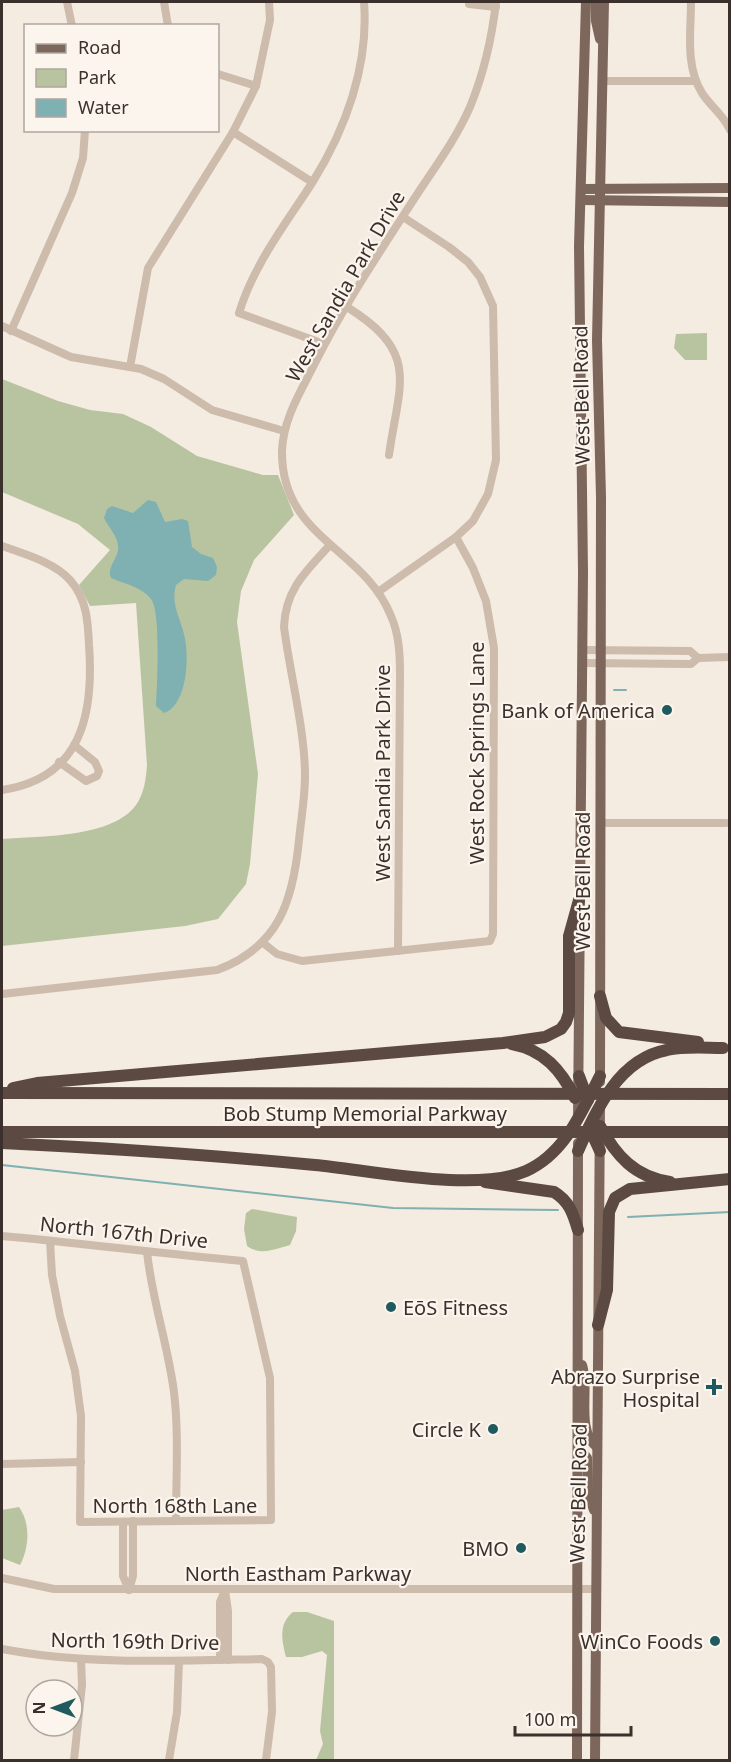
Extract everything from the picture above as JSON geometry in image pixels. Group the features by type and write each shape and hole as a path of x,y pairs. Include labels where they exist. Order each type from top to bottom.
{"highway":[{"path":"2,1092 37,1083 503,1043 545,1037 561,1029 569,1013 569,936 579,900"},
{"path":"600,996 606,1018 615,1030 624,1035 703,1043 726,1048"},
{"path":"503,1043 536,1052 551,1062 615,1151 630,1167 645,1176 683,1183"},
{"path":"478,1180 525,1171 537,1166 589,1114 622,1076 640,1061 667,1050 726,1048"},
{"path":"579,1076 600,1151"},
{"path":"578,1151 600,1076"},
{"name":"Bob Stump Memorial Parkway","path":"2,1092 729,1094"},
{"name":"Bob Stump Memorial Parkway","path":"2,1132 729,1132"},
{"path":"2,1143 275,1162 478,1180 497,1186 554,1192 562,1197 571,1208 578,1230"},
{"path":"598,1325 608,1290 608,1223 611,1204 620,1194 630,1189 729,1179"}],"main road":[{"name":"West Bell Road","path":"579,1076 582,663 581,195 586,2"},
{"path":"596,2 596,21 604,54"},
{"name":"West Bell Road","path":"600,1076 601,484 598,413 604,2"},
{"path":"581,195 729,188"},
{"path":"600,195 729,202"},
{"path":"580,414 598,413"},
{"name":"West Bell Road","path":"577,1761 578,1151"},
{"name":"West Bell Road","path":"595,1761 600,1151"},
{"path":"578,1353 586,1378 586,1432 597,1447"},
{"path":"578,1446 587,1458 588,1493 596,1517"}],"street":[{"path":"67,2 72,24"},
{"path":"164,2 168,24"},
{"path":"130,367 148,268 232,132 256,86 270,20 269,2"},
{"path":"324,344 239,313 254,273 336,141 351,103 361,60 364,2"},
{"path":"691,2 691,61 696,81 729,130"},
{"name":"West Sandia Park Drive","path":"398,951 400,653 391,614 378,592 304,520 292,503 283,468 284,431 289,415 324,344 452,141 470,106 485,63 496,4 469,4"},
{"path":"219,74 256,86"},
{"path":"603,81 696,81"},
{"path":"11,331 72,193 82,158 85,132"},
{"path":"232,132 312,182"},
{"path":"378,592 456,537 480,510 494,479 497,441 494,306 480,277 468,262 403,217"},
{"path":"346,308 374,326 397,359 401,395 389,455"},
{"path":"2,326 71,357 130,367 164,379 212,410 284,431"},
{"name":"West Rock Springs Lane","path":"398,951 490,941 493,934 494,648 486,601 473,568 456,537"},
{"path":"2,994 217,970 237,961 262,942 283,914 293,888 304,792 303,758 285,638 284,613 296,582 330,545"},
{"path":"2,546 54,568 70,580 84,604 91,686 89,709 74,745 59,762 33,782 2,790"},
{"path":"582,650 690,651 698,658"},
{"path":"582,663 691,664 698,658 729,657"},
{"path":"59,762 86,781 97,776 99,771 95,762 74,745"},
{"path":"600,823 726,823"},
{"path":"262,942 277,954 302,961 398,951"},
{"name":"North 167th Drive","path":"2,1236 243,1261 270,1378 271,1520"},
{"path":"2,1464 81,1462 81,1416 75,1371 52,1275 50,1241"},
{"path":"147,1252 151,1287 169,1355 175,1395 176,1521"},
{"name":"North 168th Lane","path":"81,1462 80,1522 271,1520"},
{"path":"129,1590 132,1576 133,1521"},
{"path":"123,1522 123,1576 129,1590"},
{"name":"North Eastham Parkway","path":"2,1578 54,1589 596,1589"},
{"path":"224,1660 220,1602 225,1590"},
{"name":"North 169th Drive","path":"2,1649 35,1656 81,1659 268,1662 271,1667 272,1712 266,1761"},
{"path":"74,1761 82,1685 81,1659"},
{"path":"169,1761 177,1712 178,1661"}],"green space":[{"path":"707,333 707,360 685,360 674,348 676,334"},
{"path":"2,379 58,401 90,410 123,414 151,427 197,456 263,475 278,475 294,515 254,560 241,591 237,622 258,774 250,864 246,884 218,919 185,926 2,946 2,839 55,836 110,824 125,816 139,801 147,765 136,603 90,606 79,585 110,550 78,524 2,492"},
{"path":"252,1209 297,1217 296,1231 290,1245 263,1251 247,1246 244,1229 246,1213"},
{"path":"19,1507 27,1528 27,1544 20,1565 2,1558 2,1510"},
{"path":"293,1612 307,1612 334,1621 334,1760 316,1760 323,1744 320,1731 327,1655 322,1651 302,1657 286,1657 282,1633 285,1622"}],"water":[{"path":"148,500 156,502 165,522 182,519 188,521 192,547 201,554 213,558 217,567 216,575 208,581 184,579 176,585 174,599 184,632 187,658 185,680 178,701 164,713 156,706 158,650 154,606 151,599 143,592 111,578 110,570 118,545 104,518 107,509 112,506 133,513"}],"waterway":[{"path":"614,690 626,690"},
{"path":"2,1165 393,1208 558,1210"},
{"path":"628,1217 730,1212"}],"place":[{"name":"Bank of America","path":"667,710"},
{"name":"EōS Fitness","path":"391,1307"},
{"name":"Abrazo Surprise Hospital","path":"714,1387"},
{"name":"Circle K","path":"493,1429"},
{"name":"BMO","path":"521,1548"},
{"name":"WinCo Foods","path":"715,1641"}]}
